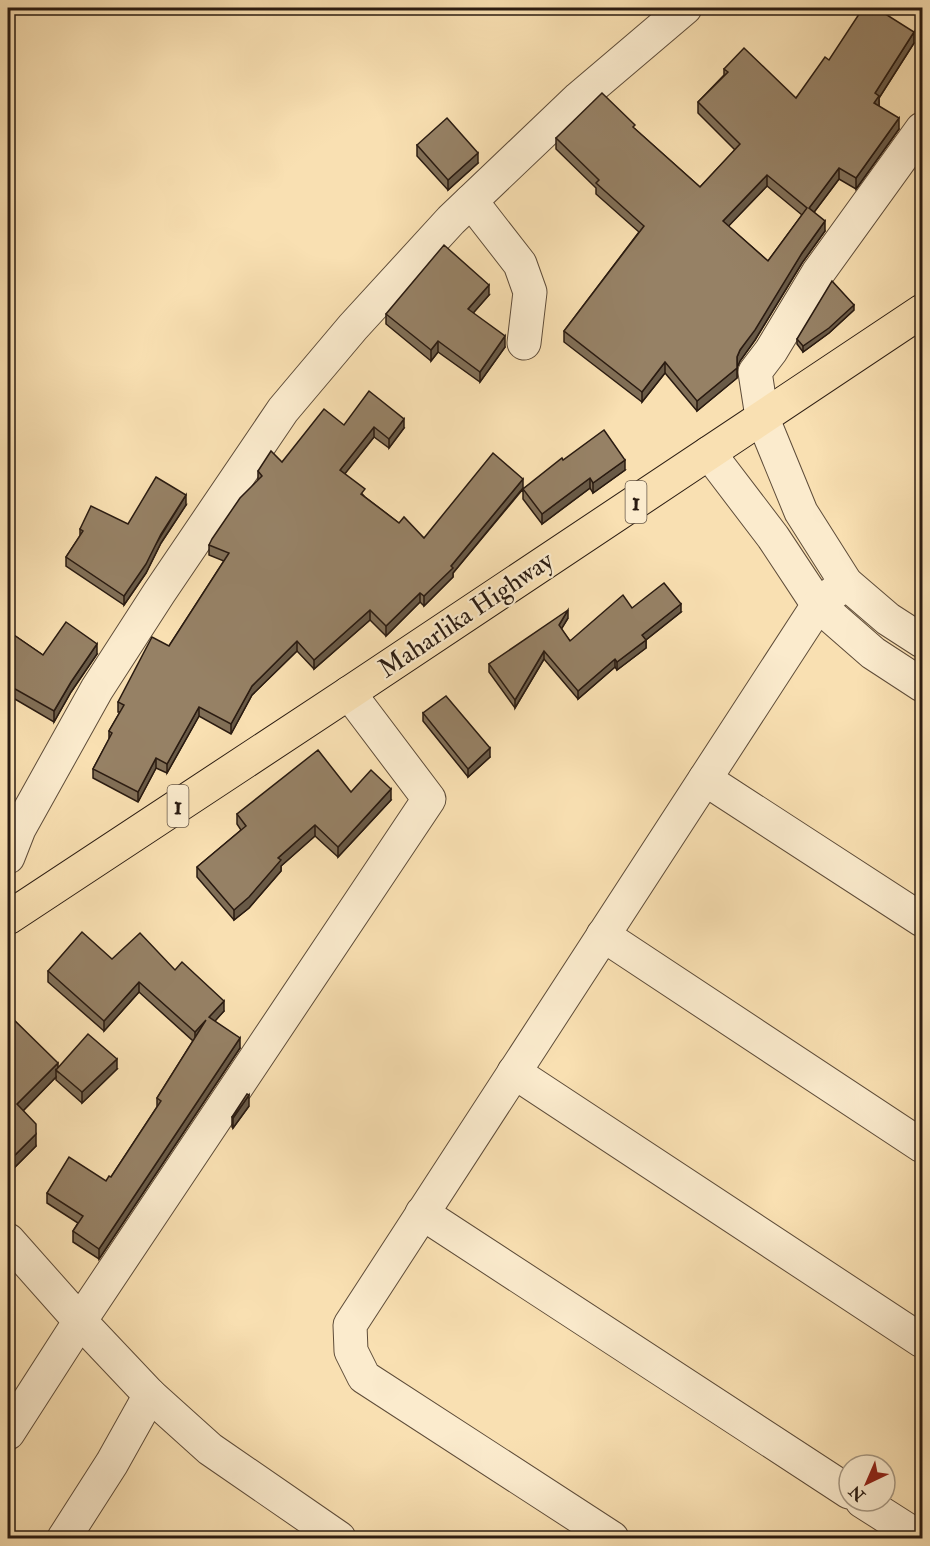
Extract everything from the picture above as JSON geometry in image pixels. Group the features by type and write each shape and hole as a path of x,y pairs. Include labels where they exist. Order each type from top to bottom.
{"highway":[{"name":"Maharlika Highway","path":"8,918 922,311"}],"street":[{"path":"8,857 19,829 97,689 283,410 353,327 451,220 579,98 685,8"},
{"path":"922,129 818,273 771,351 755,372 762,417 801,512 846,584 888,619 922,641"},
{"path":"471,201 520,264 530,292 524,343"},
{"path":"709,453 773,537 818,605 873,653 922,685"},
{"path":"612,1539 364,1377 351,1351 350,1324 818,605 846,584"},
{"path":"8,1433 80,1321 429,799 349,693"},
{"path":"705,779 922,920"},
{"path":"603,935 922,1146"},
{"path":"514,1072 922,1341"},
{"path":"422,1214 837,1484"},
{"path":"8,1240 150,1395 210,1449 339,1539"},
{"path":"79,1533 112,1464 150,1395"},
{"path":"880,1513 920,1539"}],"building":[{"path":"863,8 876,8 914,32 875,93 879,96 874,103 899,118 856,178 839,168 809,208 825,221 740,350 737,357 737,368 697,401 665,362 642,392 564,331 644,226 596,183 599,180 556,138 602,93 635,125 633,127 700,187 740,144 698,102 728,72 724,69 744,48 796,98 825,57 829,60","holes":["767,175 807,208 768,261 723,221"]},
{"path":"447,118 478,153 448,180 417,145"},
{"path":"444,245 489,285 468,309 505,336 480,372 438,341 431,350 386,314"},
{"path":"832,281 854,305 829,328 803,346 797,339"},
{"path":"369,391 404,419 389,439 374,427 340,470 365,489 361,494 399,523 404,517 424,538 493,453 523,479 451,566 453,568 424,596 420,593 386,626 370,610 314,660 297,641 252,686 231,724 199,707 167,764 156,758 138,792 93,769 112,733 109,731 124,705 118,702 152,637 169,646 229,553 209,545 240,498 262,476 258,471 271,451 282,462 324,409 344,425"},
{"path":"604,430 625,460 593,483 590,478 542,514 523,489 562,458 563,460"},
{"path":"156,477 186,495 161,534 146,564 124,596 66,557 83,531 80,529 91,506 128,524"},
{"path":"664,583 681,604 642,635 646,640 617,662 615,659 578,691 544,651 515,700 489,664 568,610 559,625 570,641 623,595 632,608"},
{"path":"66,622 97,644 54,711 8,685 8,631 43,655"},
{"path":"446,696 490,748 468,769 423,713"},
{"path":"318,750 351,792 371,770 391,789 338,847 315,825 278,858 281,860 249,897 234,910 197,867 246,826 237,814"},
{"path":"82,932 112,959 140,933 175,970 182,962 224,1001 209,1017 240,1038 99,1249 73,1231 83,1216 47,1193 69,1157 106,1181 109,1176 111,1177 161,1101 157,1098 206,1020 195,1032 139,982 104,1021 48,971"},
{"path":"8,1014 58,1063 17,1104 36,1124 36,1134 10,1160 8,1157"},
{"path":"88,1034 117,1059 82,1092 56,1070"},
{"path":"247,1094 249,1095 233,1118 232,1117"}]}
